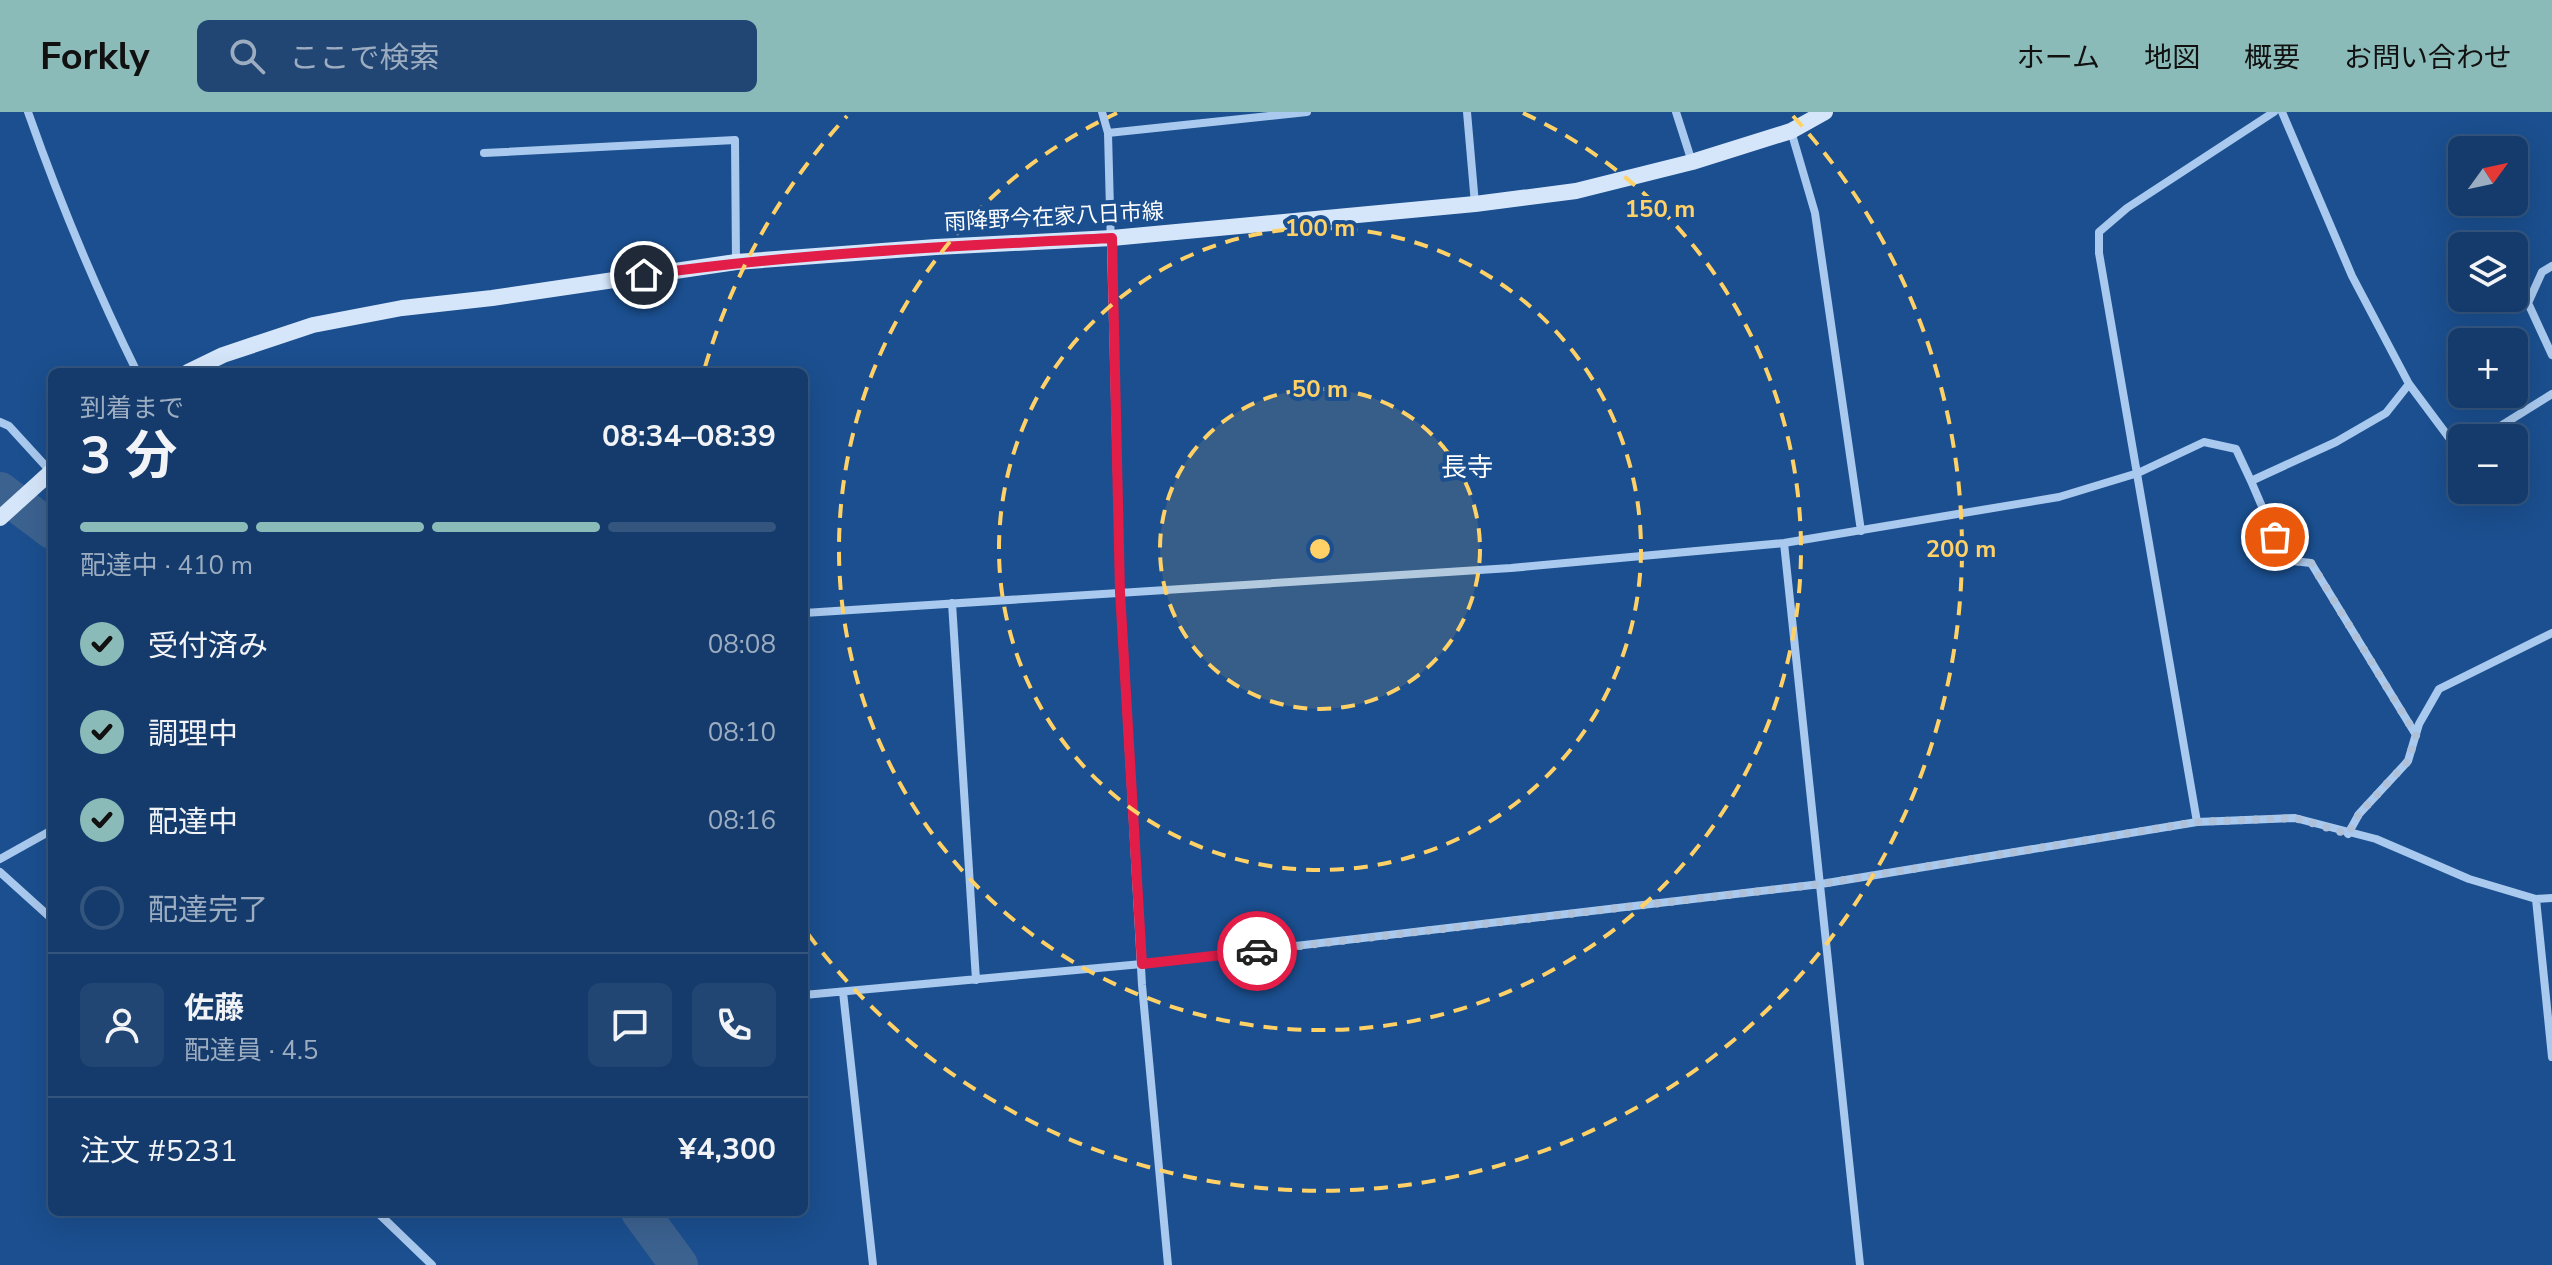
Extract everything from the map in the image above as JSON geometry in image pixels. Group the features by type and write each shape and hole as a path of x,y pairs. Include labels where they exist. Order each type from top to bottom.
{"main road":[{"name":"雨降野今在家八日市線","path":"196,368 223,355 313,325 402,308 736,262 1112,238 1475,204 1576,191 1692,162 1791,131 1825,112"},
{"path":"0,518 48,475"}],"street":[{"path":"28,112 59,200 135,368"},
{"path":"1102,112 1108,133 1112,238 1120,592 1142,964 1168,1265"},
{"path":"1108,133 1307,112"},
{"path":"1467,112 1475,204"},
{"path":"1676,112 1692,162"},
{"path":"2197,822 2099,253 2099,232 2127,208 2274,112"},
{"path":"2282,112 2352,276 2409,384 2448,436"},
{"path":"1791,131 1815,213 1861,531"},
{"path":"484,153 735,140 736,262"},
{"path":"2552,266 2542,272 2528,303 2552,355"},
{"path":"2251,481 2336,442 2386,413 2409,384"},
{"path":"2504,424 2552,394"},
{"path":"0,422 9,426 48,469"},
{"path":"808,613 1511,568 1784,543 2059,497 2138,473 2204,442 2236,449 2285,560 2311,563 2416,735"},
{"path":"1784,543 1860,1265"},
{"path":"952,603 976,980"},
{"path":"2348,834 2359,814 2408,761 2416,735 2439,689 2552,633"},
{"path":"808,995 1142,964 1821,884 2197,822 2295,818 2376,839 2469,879 2536,899 2552,898"},
{"path":"0,859 48,832"},
{"path":"0,872 48,915"},
{"path":"2536,899 2552,1057"},
{"path":"843,992 873,1265"},
{"path":"381,1216 432,1265"}],"waterway":[{"path":"0,491 48,527"},
{"path":"643,1216 679,1265"}],"way so far":[{"path":"1257,951 1821,884 2197,822 2295,818 2348,834 2359,814 2408,761 2416,735 2311,563 2285,560 2275,537"}],"district":[{"name":"長寺","path":"1467,467"}],"route":[{"path":"644,275 736,262 1112,238 1120,592 1142,964 1257,951"}]}
